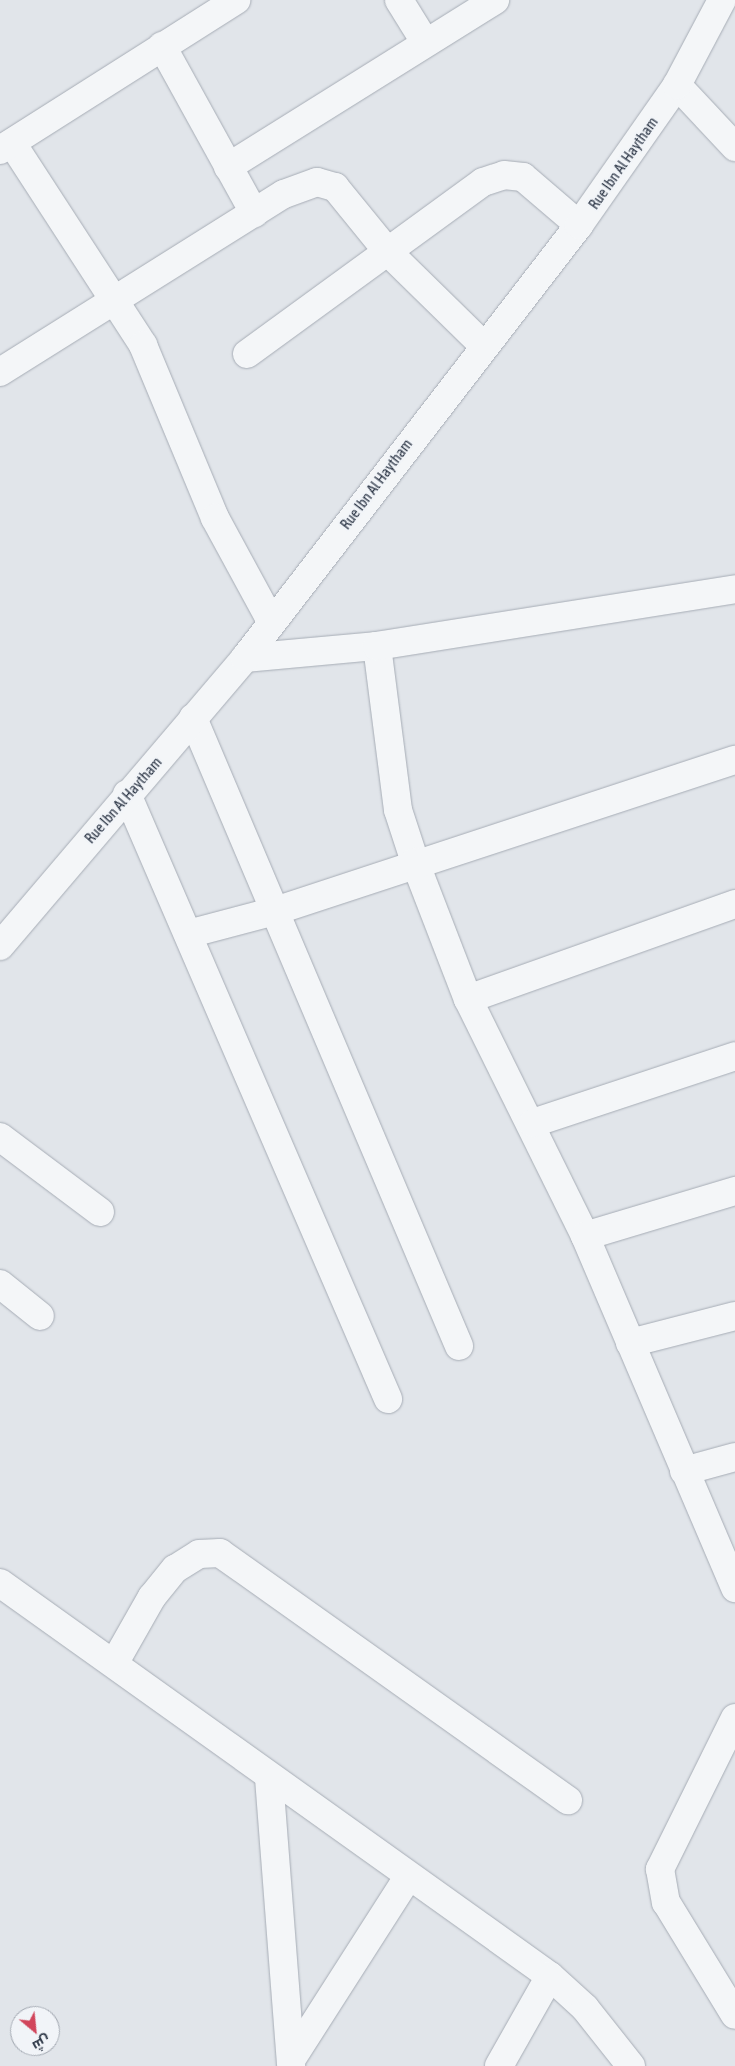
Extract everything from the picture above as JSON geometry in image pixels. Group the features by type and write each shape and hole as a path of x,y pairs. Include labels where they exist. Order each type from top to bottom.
{"street":[{"path":"236,0 6,146 143,345 215,518 271,621"},
{"path":"399,0 425,42"},
{"path":"228,167 425,42 495,0"},
{"name":"Rue Ibn Al Haytham","path":"0,946 245,658 271,621 483,344 579,225 677,85 722,0"},
{"path":"162,46 254,213"},
{"path":"677,85 735,147"},
{"path":"247,354 482,182 504,175 523,177 579,225"},
{"path":"0,372 284,194 317,182 335,187 388,252 483,344"},
{"path":"245,658 376,646 735,589"},
{"path":"376,646 398,810 415,862 468,998 533,1123 585,1236 735,1588"},
{"path":"193,718 460,1346"},
{"path":"188,934 275,911 415,862 735,760"},
{"path":"128,794 388,1399"},
{"path":"468,998 735,904"},
{"path":"533,1123 735,1056"},
{"path":"0,1137 100,1212"},
{"path":"585,1236 735,1191"},
{"path":"0,1284 40,1316"},
{"path":"630,1343 735,1316"},
{"path":"684,1471 735,1457"},
{"path":"115,1662 152,1596 175,1570 199,1554 220,1553 568,1800"},
{"path":"0,1583 115,1662 268,1778 550,1976 585,2008 631,2066"},
{"path":"735,1718 660,1869 666,1902 735,2014"},
{"path":"268,1778 291,2063"},
{"path":"291,2063 408,1877"},
{"path":"499,2066 550,1976"}]}
